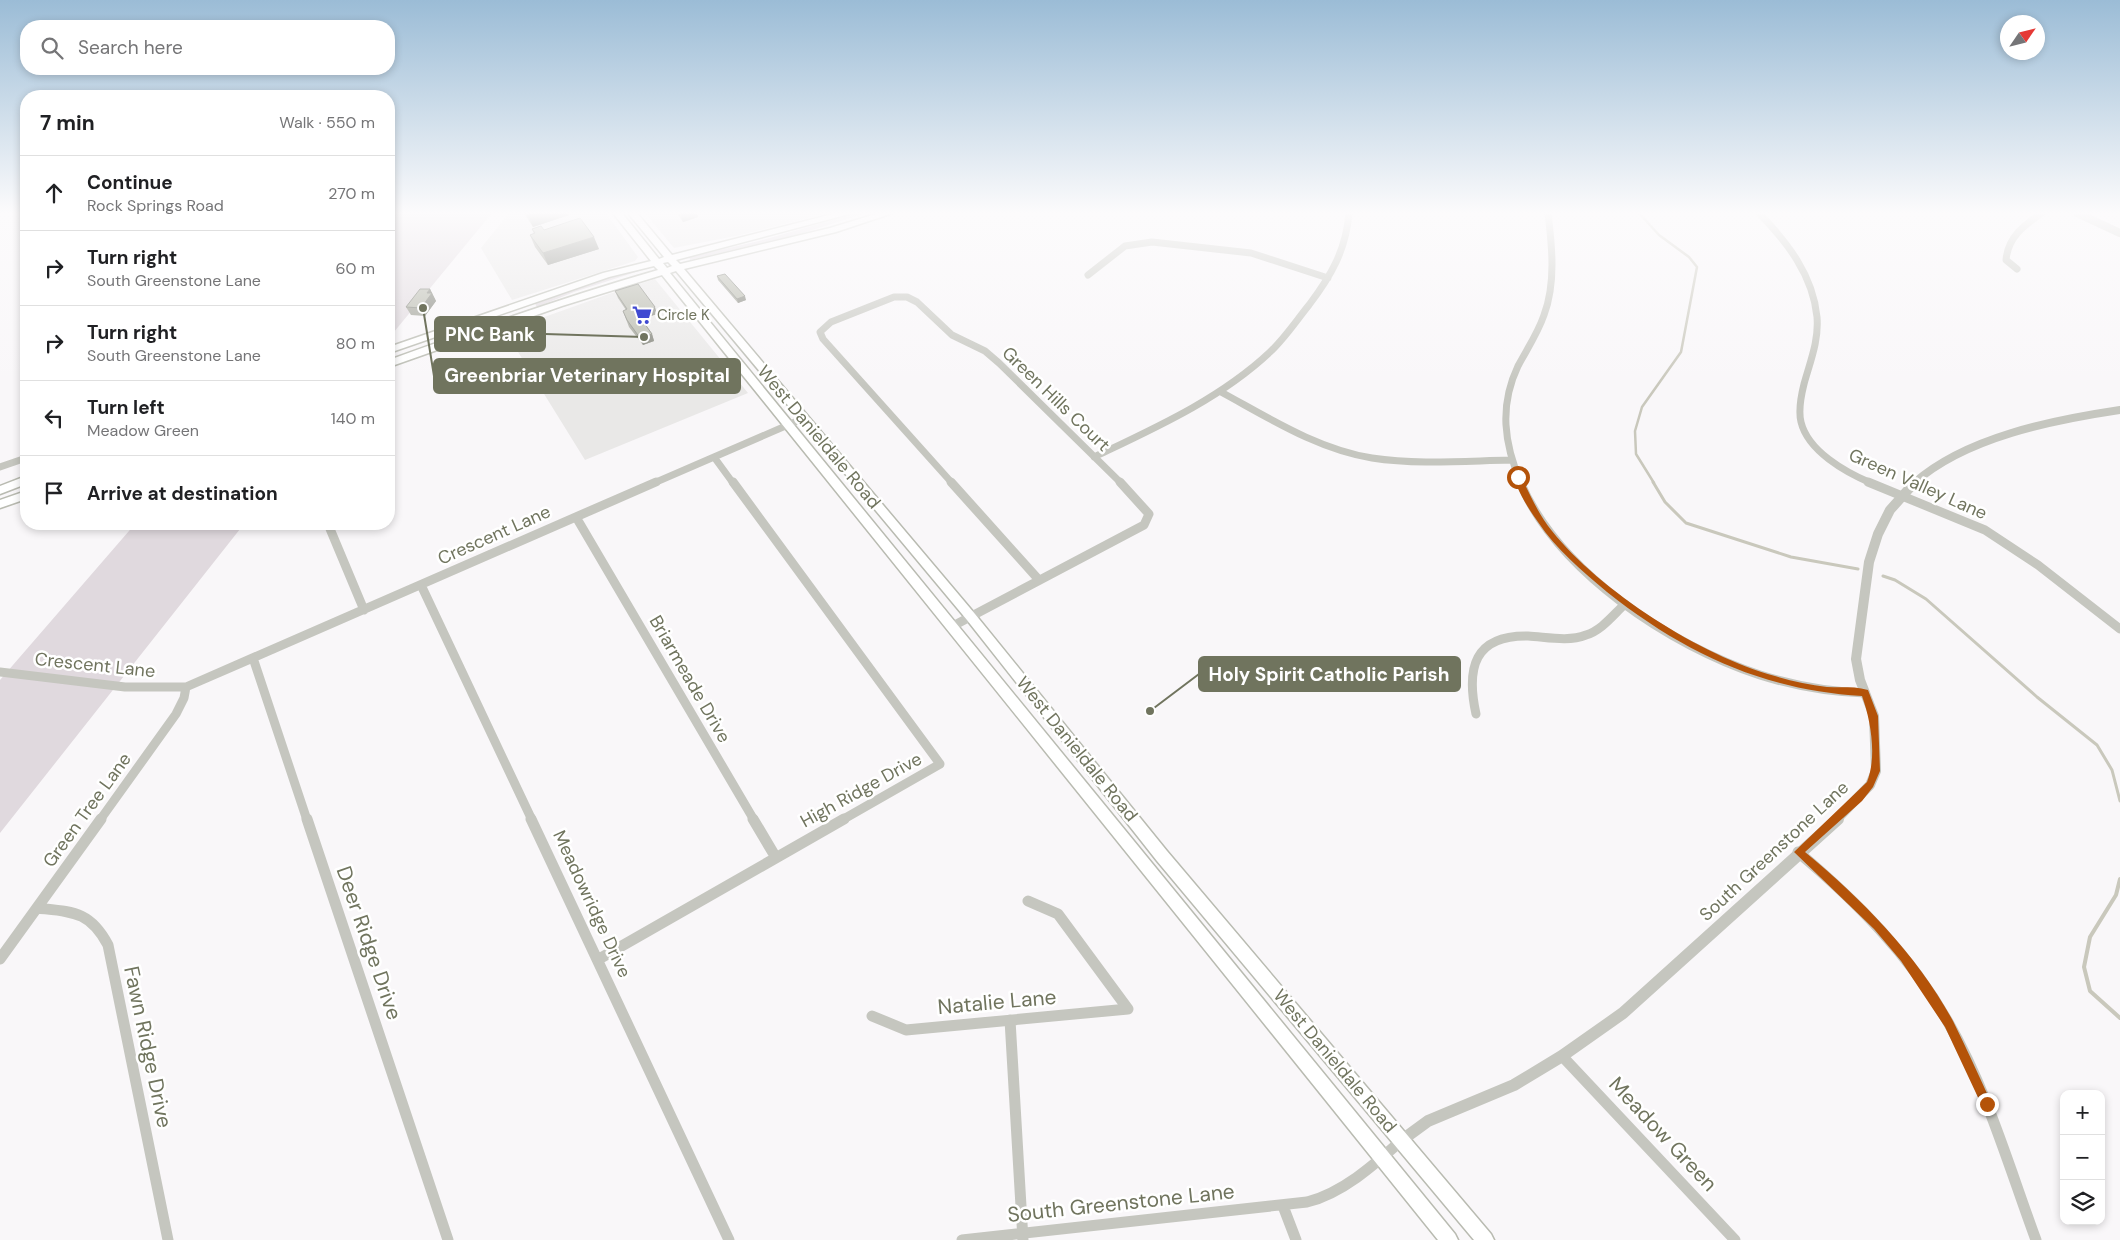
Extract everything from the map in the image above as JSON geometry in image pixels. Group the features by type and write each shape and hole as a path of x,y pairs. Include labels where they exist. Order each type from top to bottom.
{"main road":[{"path":"395,348 526,301 618,271"},
{"path":"395,362 596,291 663,271"},
{"name":"West Danieldale Road","path":"663,271 1449,1240"},
{"name":"West Danieldale Road","path":"680,271 971,617 1207,909 1484,1240"},
{"path":"485,329 524,308 527,304 526,301"},
{"path":"720,342 734,335"},
{"path":"428,336 434,348"},
{"path":"759,390 774,383"},
{"path":"0,490 20,482"},
{"path":"0,504 20,497"},
{"path":"1016,706 1034,696"},
{"path":"1095,804 1112,793"},
{"path":"1190,921 1207,909"}],"street":[{"path":"1088,275 1093,271"},
{"path":"1306,271 1328,278"},
{"path":"1094,457 1163,424 1221,392 1271,351 1332,271"},
{"path":"1550,271 1549,293 1544,314 1505,396 1504,421 1510,460 1529,503 1549,534 1586,571 1626,604 1696,648 1750,672 1776,680 1818,689 1865,693"},
{"name":"Green Valley Lane","path":"1801,271 1813,295 1817,313 1817,336 1800,408 1804,430 1817,447 1838,464 1871,483 1945,511 1985,530 2056,579 2120,629"},
{"name":"Green Hills Court","path":"951,627 1129,534 1144,525 1149,514 1143,505 992,356 952,335 913,298 894,297 831,322 822,328 820,332 823,339 1039,580"},
{"path":"1221,392 1306,437 1352,453 1405,461 1510,460"},
{"name":"South Greenstone Lane","path":"1402,1140 1428,1121 1514,1085 1562,1056 1623,1013 1859,798 1870,785 1876,771 1874,716 1858,674 1856,659 1869,562 1878,534 1903,496 1919,477 1938,463 1975,445 2072,417 2120,410"},
{"name":"Crescent Lane","path":"0,672 125,687 186,687 804,418"},
{"name":"High Ridge Drive","path":"599,960 776,856 940,764 714,457"},
{"path":"0,467 20,460"},
{"name":"Briarmeade Drive","path":"576,517 776,856"},
{"path":"331,530 364,610"},
{"name":"Meadowridge Drive","path":"421,585 599,960 729,1240"},
{"path":"1476,714 1470,688 1470,674 1473,663 1489,645 1512,637 1580,637 1602,627 1626,604"},
{"name":"Deer Ridge Drive","path":"253,658 448,1240"},
{"name":"Green Tree Lane","path":"0,959 179,710 186,687"},
{"path":"1798,852 1825,874 1878,926 1928,989 1948,1023 1987,1104 2036,1240"},
{"name":"Natalie Lane","path":"872,1016 906,1030 1128,1009 1058,914 1028,901"},
{"name":"Fawn Ridge Drive","path":"37,908 63,911 83,917 98,927 108,945 168,1240"},
{"path":"1010,1020 1023,1236"},
{"name":"Meadow Green","path":"1562,1056 1735,1240"},
{"path":"1296,1240 1283,1206 1314,1200 1350,1180 1382,1158 1402,1140"},
{"name":"South Greenstone Lane","path":"962,1240 1023,1236 1283,1206"}],"shaded area":[{"path":"395,271 444,271 395,331"},
{"path":"495,271 604,271 512,300"},
{"path":"632,271 639,271 574,292 537,307 534,302"},
{"path":"655,279 748,393 585,460 505,331"},
{"path":"130,530 239,530 0,833 0,680"}],"building":[{"path":"725,274 745,296 737,299 717,276"},
{"path":"638,284 655,307 637,313 652,334 640,338 627,320 623,311 627,309 615,291"},
{"path":"420,289 430,289 427,293 432,293 421,308 406,307"}],"waterway":[{"path":"1654,483 1636,454 1635,431 1642,407 1681,352 1696,271"},
{"path":"1653,482 1665,502 1686,523 1791,557 1858,569"},
{"path":"1883,576 1895,580 1926,599 2037,697 2097,745 2112,770 2120,801"},
{"path":"2120,879 2116,895 2090,937 2084,967 2090,991 2120,1018"}],"place":[{"name":"Greenbriar Veterinary Hospital","path":"423,308"},
{"name":"Circle K","path":"642,315"},
{"name":"PNC Bank","path":"644,337"},
{"name":"Holy Spirit Catholic Parish","path":"1150,711"}],"route":[{"path":"1518,477 1529,503 1549,534 1586,571 1647,619 1696,648 1750,672 1776,680 1827,690 1865,693 1874,716 1876,771 1870,785 1859,798 1798,852 1825,874 1878,926 1904,957 1928,989 1948,1023 1987,1104"}]}
